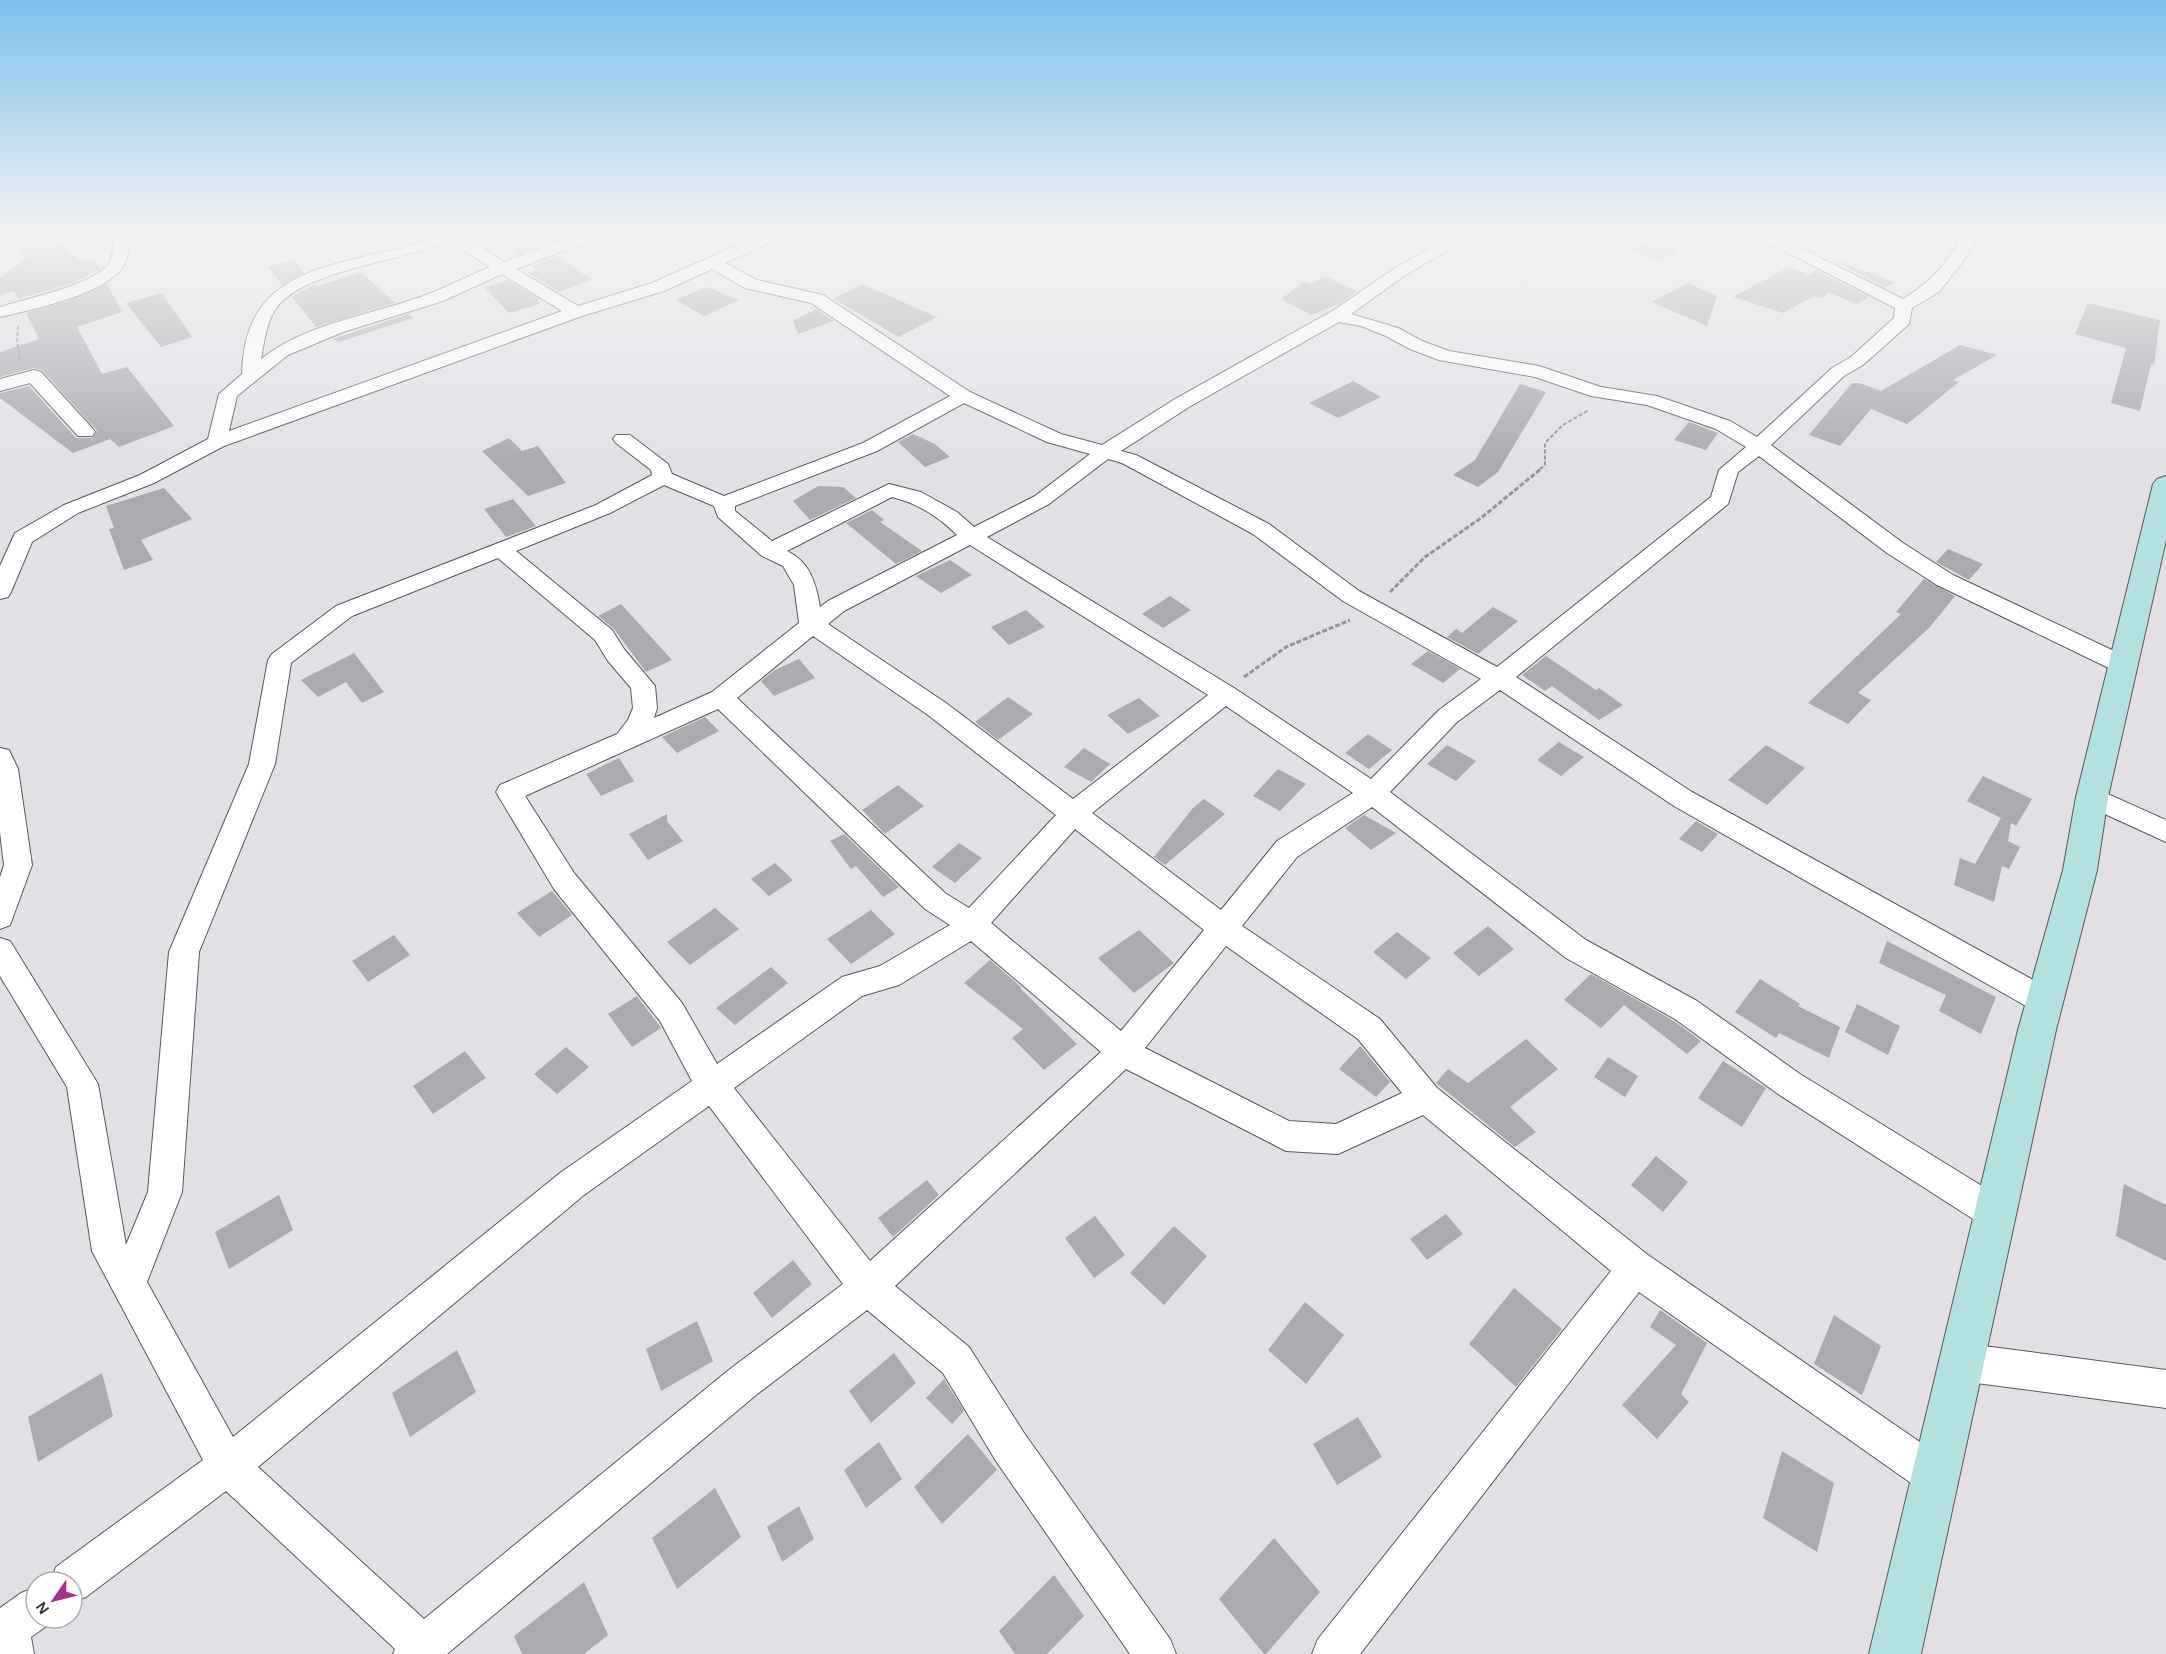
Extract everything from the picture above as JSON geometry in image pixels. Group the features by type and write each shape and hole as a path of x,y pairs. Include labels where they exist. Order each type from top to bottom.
{"main road":[{"path":"1895,1654 2044,1001 2080,870 2092,796 2166,484"}],"street":[{"path":"251,375 251,363 268,310"},
{"path":"217,442 228,394 282,351 338,328 395,310"},
{"path":"0,592 23,538 71,509 147,479 217,442 582,310"},
{"path":"834,310 963,396 1054,438 1129,459 1261,529 1351,596 1499,678 1683,799 2044,1001"},
{"path":"1155,1654 1010,1447 956,1360 868,1287 711,1084 671,1012 564,881 509,792 721,698 836,606 1042,500 1104,453 1182,403 1344,310"},
{"path":"0,950 82,1084 110,1251 228,1466 420,1651 743,1382 868,1287 1123,1052 1287,849 1373,793 1448,716 1499,678 1721,500 1729,470 1759,446 1829,380 1857,361 1897,326 1903,320 1904,310"},
{"path":"1335,316 1365,322 1445,356 1539,372 1598,392 1650,400 1723,425 1759,446 1896,548 1945,580 2123,665"},
{"path":"0,385 34,376 85,432"},
{"path":"663,477 724,503 870,447 963,396"},
{"path":"623,439 661,468 663,477"},
{"path":"128,1284 165,1192 184,952 262,764 280,660 344,611 603,509 663,477"},
{"path":"770,551 889,490 914,495 950,516 972,537 1225,694 1373,793 1576,949 1686,1010 1789,1084 1996,1214"},
{"path":"724,503 725,513 770,551 792,562 804,585 811,624 937,709 1224,929 1368,1029 1426,1098 1635,1268 1935,1476"},
{"path":"502,550 604,635 616,655 643,686 645,708 639,724 625,741"},
{"path":"84,1572 228,1466 572,1184 853,986 888,976 951,940 972,924 1074,813 1225,694"},
{"path":"721,698 935,901 972,924 1123,1052 1286,1136 1338,1139 1426,1098"},
{"path":"0,757 5,769 18,865 0,917"},
{"path":"2092,796 2166,832"},
{"path":"1333,1654 1635,1268"},
{"path":"1961,1362 2166,1389"}],"path":[{"path":"1,312 10,317 18,327 18,357 24,369 34,376"},
{"path":"1225,694 1250,672 1286,648 1342,625 1371,607 1391,592 1425,557 1481,518 1545,465 1545,443 1563,425 1603,403 1628,397"}],"building":[{"path":"36,310 121,310 122,312 77,327 102,374 127,367 174,426 119,447 110,439 73,453 0,398 0,393 29,386 76,438 92,438 97,431 42,370 33,368 0,377 0,352 39,339 26,313"},
{"path":"132,310 174,310 192,337 161,347"},
{"path":"303,310 371,310 316,327"},
{"path":"693,310 717,310 704,316"},
{"path":"818,310 834,321 798,334 793,321"},
{"path":"853,310 922,310 937,317 899,337"},
{"path":"1302,310 1323,310 1311,315"},
{"path":"1671,310 1712,310 1707,326"},
{"path":"2085,310 2118,310 2160,320 2154,365 2151,364 2140,411 2111,403 2126,348 2075,334"},
{"path":"408,314 413,318 339,342 333,339"},
{"path":"1960,345 1997,355 1953,380 1959,382 1907,424 1871,409 1840,446 1809,435 1852,383 1859,383 1881,391"},
{"path":"1353,381 1381,397 1338,418 1309,403"},
{"path":"1520,384 1546,392 1498,472 1478,487 1453,475 1475,460"},
{"path":"1689,422 1718,433 1706,450 1674,440"},
{"path":"913,434 935,444 950,457 925,467 898,442"},
{"path":"509,438 522,451 538,446 566,483 528,496 482,451"},
{"path":"818,486 843,487 856,498 810,520 793,501"},
{"path":"164,488 192,519 141,540 153,560 124,570 109,529 114,528 106,506"},
{"path":"513,499 536,526 506,537 484,509"},
{"path":"872,510 884,520 880,522 922,551 896,564 846,523"},
{"path":"1948,549 1983,564 1969,580 1936,562"},
{"path":"950,560 972,575 941,593 916,576"},
{"path":"1924,579 1955,596 1930,627 1858,693 1871,700 1848,724 1808,703 1901,614 1896,612"},
{"path":"1170,596 1191,610 1163,628 1142,614"},
{"path":"621,604 672,660 646,672 614,629 598,616"},
{"path":"1493,607 1518,621 1478,654 1447,637 1456,629 1462,633"},
{"path":"1026,610 1045,627 1009,645 991,627"},
{"path":"1428,651 1460,669 1443,683 1411,664"},
{"path":"354,653 384,692 362,703 346,682 318,697 301,680"},
{"path":"1546,656 1596,690 1599,688 1623,705 1599,720 1552,686 1545,691 1522,675"},
{"path":"799,659 815,678 774,696 761,681 775,670"},
{"path":"1008,697 1033,714 998,740 975,722"},
{"path":"1139,698 1160,716 1128,734 1107,715"},
{"path":"705,717 719,731 677,753 662,737"},
{"path":"1368,734 1392,750 1369,769 1345,753"},
{"path":"1559,742 1584,757 1561,776 1537,760"},
{"path":"1447,745 1476,761 1456,781 1427,764"},
{"path":"1766,745 1805,768 1767,805 1728,780"},
{"path":"1084,748 1110,764 1091,782 1064,767"},
{"path":"619,758 634,781 601,796 586,774"},
{"path":"1278,769 1306,784 1280,811 1253,796"},
{"path":"1983,776 2032,799 2016,826 2011,823 2008,841 2020,847 2009,869 2002,866 1994,902 1954,885 1960,858 1975,864 2001,818 1967,801"},
{"path":"898,785 924,806 885,834 862,810"},
{"path":"1204,799 1225,814 1165,865 1154,857 1193,808"},
{"path":"667,814 667,821 683,841 648,860 629,834"},
{"path":"1364,815 1396,833 1371,850 1345,828"},
{"path":"1696,821 1718,834 1702,852 1679,839"},
{"path":"844,834 899,887 883,897 856,866 851,869 830,841"},
{"path":"959,843 982,858 955,883 932,867"},
{"path":"775,863 793,880 769,896 751,879"},
{"path":"552,891 572,915 539,937 517,913"},
{"path":"715,908 739,929 690,965 667,942"},
{"path":"871,910 895,934 851,964 827,939"},
{"path":"1488,926 1514,949 1479,976 1453,953"},
{"path":"1139,930 1174,963 1134,993 1098,958"},
{"path":"1397,932 1431,958 1406,979 1373,952"},
{"path":"394,935 410,955 368,982 352,961"},
{"path":"1887,941 1996,997 1981,1034 1939,1011 1946,995 1879,963"},
{"path":"990,960 1021,987 1077,1044 1044,1070 1012,1038 1023,1029 964,983"},
{"path":"771,967 788,983 735,1025 716,1008"},
{"path":"1591,974 1674,1021 1701,1041 1687,1054 1624,1005 1601,1028 1564,1000"},
{"path":"1760,979 1800,1004 1798,1006 1840,1027 1829,1058 1779,1033 1776,1038 1735,1012"},
{"path":"637,996 661,1028 632,1047 608,1014"},
{"path":"1857,1004 1900,1026 1888,1055 1845,1032"},
{"path":"1526,1039 1558,1069 1510,1107 1536,1132 1515,1147 1436,1083 1448,1069 1468,1083"},
{"path":"1360,1046 1390,1082 1376,1097 1339,1069"},
{"path":"566,1047 589,1067 557,1094 534,1074"},
{"path":"465,1051 486,1078 433,1114 413,1086"},
{"path":"1608,1057 1638,1076 1625,1097 1594,1077"},
{"path":"1723,1061 1766,1088 1742,1127 1698,1098"},
{"path":"1656,1156 1688,1182 1663,1212 1631,1185"},
{"path":"927,1180 939,1195 893,1237 878,1218"},
{"path":"2124,1184 2166,1205 2166,1261 2116,1236"},
{"path":"279,1195 293,1230 229,1269 215,1232"},
{"path":"1446,1214 1463,1234 1427,1260 1410,1239"},
{"path":"1095,1216 1125,1255 1094,1278 1065,1238"},
{"path":"1174,1226 1207,1256 1164,1305 1130,1273"},
{"path":"793,1260 812,1284 772,1318 753,1293"},
{"path":"1514,1288 1562,1329 1516,1387 1469,1344"},
{"path":"1305,1302 1344,1335 1306,1384 1268,1350"},
{"path":"1660,1310 1707,1343 1681,1394 1689,1402 1657,1439 1622,1405 1676,1345 1650,1327"},
{"path":"1834,1315 1881,1346 1862,1395 1814,1364"},
{"path":"697,1321 713,1361 661,1391 646,1349"},
{"path":"457,1350 476,1392 410,1437 392,1393"},
{"path":"894,1353 916,1383 871,1423 849,1391"},
{"path":"102,1373 113,1416 38,1462 28,1417"},
{"path":"944,1379 964,1411 952,1424 926,1398"},
{"path":"1358,1417 1382,1457 1337,1485 1313,1444"},
{"path":"968,1434 997,1470 942,1524 914,1487"},
{"path":"879,1442 902,1479 866,1508 844,1470"},
{"path":"1782,1451 1834,1483 1817,1552 1763,1518"},
{"path":"715,1488 741,1537 677,1589 652,1538"},
{"path":"799,1506 814,1539 782,1562 767,1527"},
{"path":"1274,1538 1320,1592 1264,1654 1219,1599"},
{"path":"1054,1575 1084,1616 1047,1654 1015,1654 999,1631"},
{"path":"584,1582 608,1635 584,1654 522,1654 514,1636"}]}
